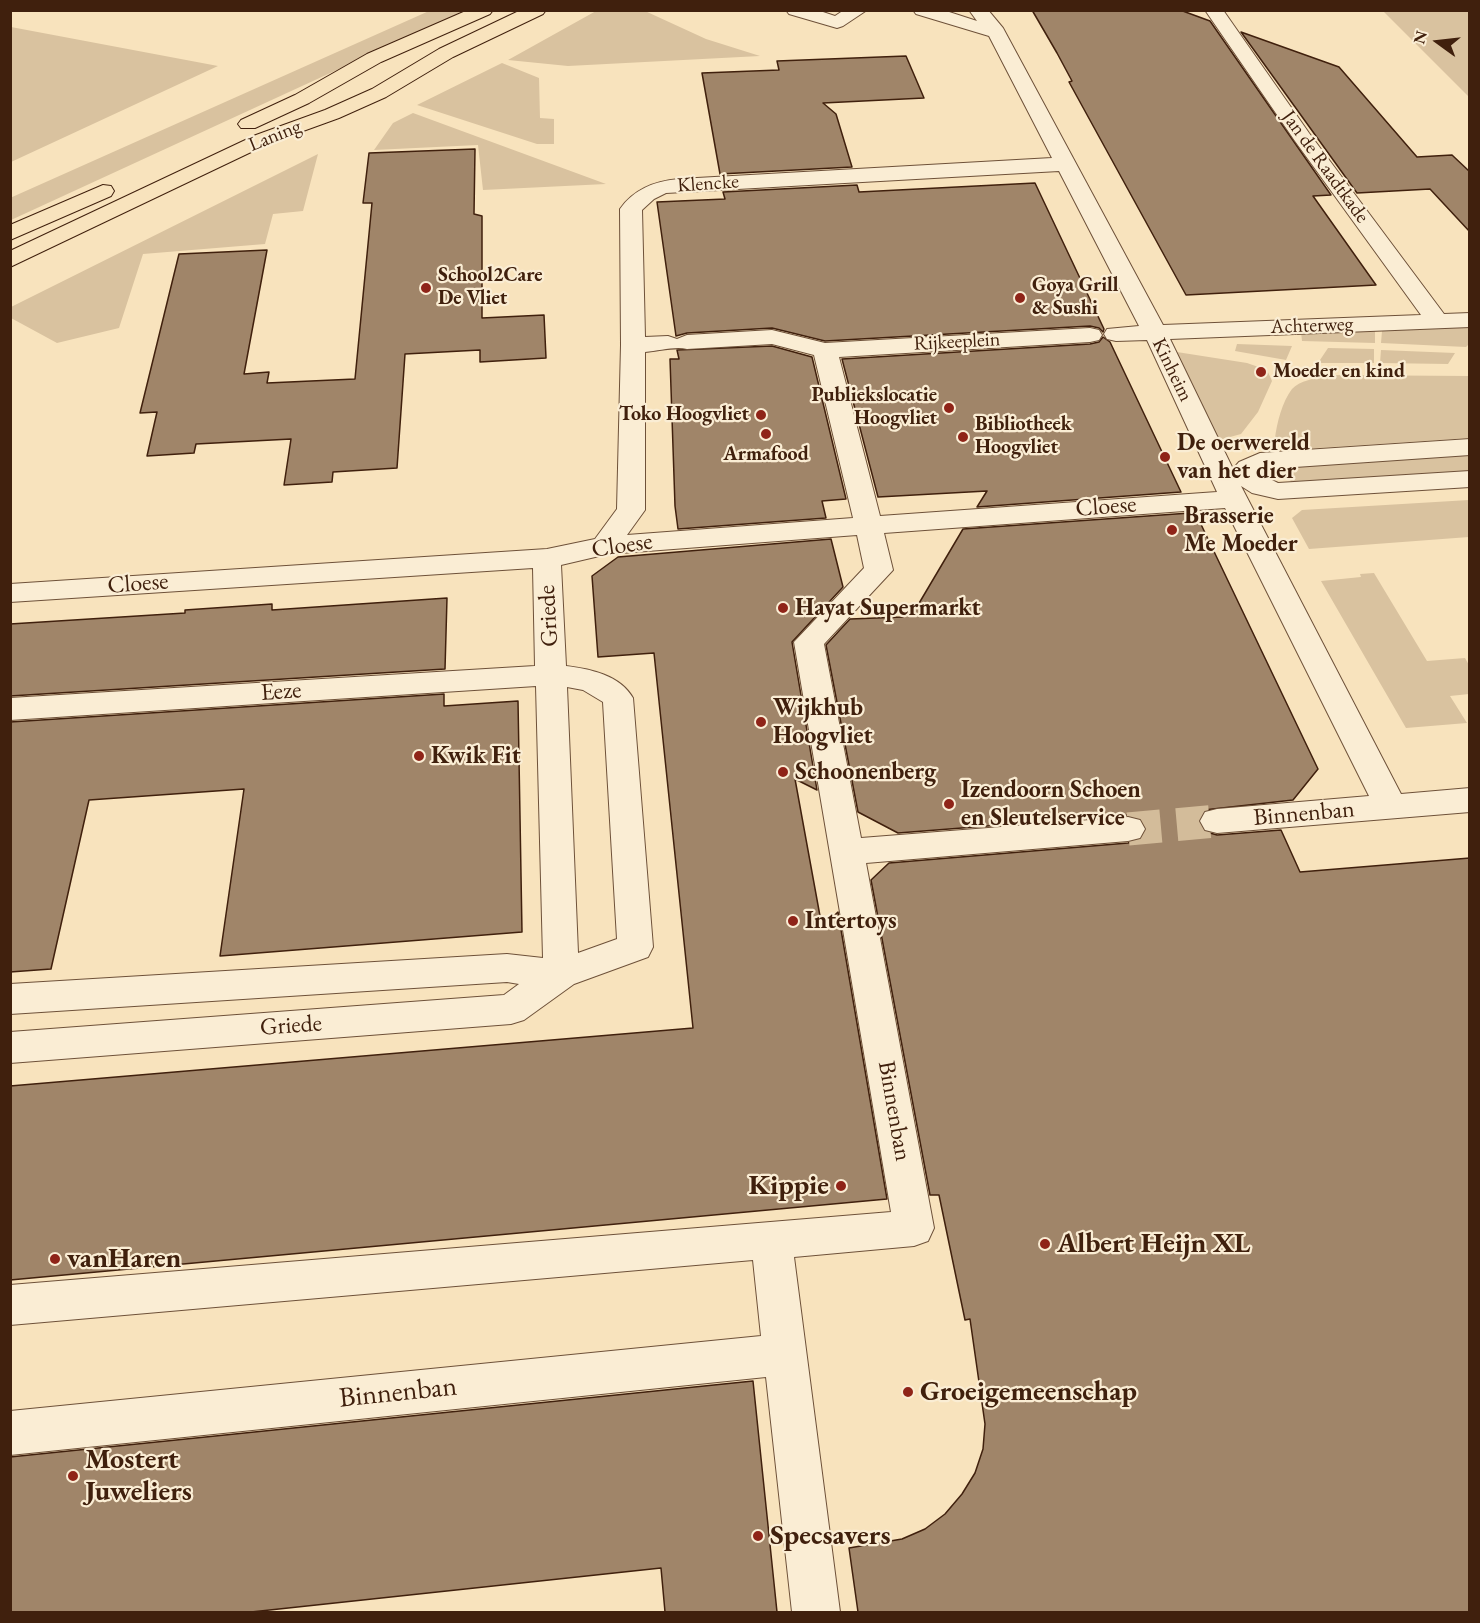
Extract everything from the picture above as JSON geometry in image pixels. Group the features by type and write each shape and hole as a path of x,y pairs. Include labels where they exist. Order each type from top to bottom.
{"main road":[{"name":"Laning","path":"226,134 302,99 374,58 484,10"},
{"name":"Laning","path":"10,260 263,139 332,114 379,93 446,53 537,10"},
{"path":"10,233 118,183"}],"street":[{"path":"795,10 837,22 858,10"},
{"path":"922,10 996,32"},
{"name":"Kinheim","path":"978,10 996,32 1235,484 1391,807"},
{"name":"Jan de Raadtkade","path":"1214,10 1302,137 1438,322"},
{"name":"Klencke","path":"605,545 631,510 632,209 638,200 648,193 671,185 1064,164"},
{"name":"Achterweg","path":"1154,332 1470,320"},
{"path":"1116,334 1154,332"},
{"name":"Rijkeeplein","path":"633,345 772,337 825,350 1090,335"},
{"path":"825,350 868,525"},
{"path":"1235,484 1248,468 1260,461 1470,447"},
{"name":"Cloese","path":"10,593 546,558 584,552 605,545 868,525 1235,484 1278,491 1470,478"},
{"name":"Binnenban","path":"10,1305 914,1228 809,642 879,570 868,525"},
{"name":"Griede","path":"546,558 561,974"},
{"name":"Griede","path":"10,1047 511,1009 561,974 635,946 618,698 602,684 590,679 552,675"},
{"name":"Eeze","path":"10,709 552,675"},
{"name":"Binnenban","path":"1217,821 1470,800"},
{"path":"848,852 1128,829"},
{"name":"Griede","path":"10,999 507,969 561,974"},
{"path":"771,1240 816,1612"},
{"name":"Binnenban","path":"10,1433 785,1354"}],"shaded area":[{"path":"429,11 465,11 11,220 10,198"},
{"path":"596,11 645,11 706,39 760,56 568,66 508,60"},
{"path":"1383,11 1469,11 1469,97"},
{"path":"11,27 218,66 11,162"},
{"path":"502,63 539,78 540,118 554,119 554,144 537,144 417,105"},
{"path":"413,113 606,184 483,190 478,145 374,150 393,123"},
{"path":"318,154 303,211 273,214 265,244 143,254 119,328 57,343 11,318 11,307"},
{"path":"1469,327 1469,344 1466,347 1381,343 1382,331"},
{"path":"1375,331 1375,343 1302,341 1301,332"},
{"path":"1237,344 1292,346 1286,360 1235,351"},
{"path":"1328,348 1374,349 1374,363 1318,363"},
{"path":"1164,350 1247,363 1267,370 1272,381 1258,412 1241,434 1208,443"},
{"path":"1381,350 1455,353 1448,364 1380,363"},
{"path":"1327,375 1469,376 1469,438 1287,450 1275,438 1280,413 1288,394 1299,384"},
{"path":"1469,454 1469,472 1292,483 1281,466"},
{"path":"1469,500 1469,537 1309,549 1292,518 1302,510"},
{"path":"1374,573 1427,661 1465,658 1469,665 1469,694 1450,696 1467,723 1406,728 1321,581 1361,577 1360,574"}],"building":[{"path":"1032,10 1180,10 1210,21 1331,195 1313,196 1376,285 1186,295"},
{"path":"1241,32 1339,67 1417,157 1452,155 1470,172 1470,232 1430,189 1357,193"},
{"path":"906,56 924,98 823,103 836,114 852,167 720,174 702,73 779,70 777,61"},
{"path":"475,149 474,214 482,216 482,318 544,315 546,358 480,362 480,350 405,354 397,468 333,472 332,482 284,485 291,439 196,444 194,453 147,456 157,412 140,413 179,254 267,250 244,374 269,372 267,383 355,379 372,203 363,203 369,153"},
{"path":"1035,183 1104,329 1103,332 1099,328 1090,326 825,341 772,328 687,333 676,336 657,202 725,199 723,192 857,185 859,192"},
{"path":"1103,337 1110,342 1181,492 977,507 987,491 878,497 842,359 1090,344 1099,342"},
{"path":"772,346 812,357 846,499 822,501 826,518 678,529 675,506 670,359 679,359 677,350"},
{"path":"1190,513 1192,516 1197,516 1318,769 1293,800 1204,810 1198,820 1203,831 1217,835 1281,830 1300,872 1470,858 1470,1612 858,1612 849,1548 902,1539 925,1529 945,1514 962,1494 975,1473 983,1449 985,1424 970,1319 965,1320 939,1195 930,1195 871,880 889,863 1128,843 1142,839 1147,828 1141,818 1128,815 898,833 858,812 826,645 850,619 903,617 918,605 963,529"},
{"path":"831,539 843,587 792,642 817,790 795,779 822,927 838,912 887,1199 10,1280 10,1086 693,1028 654,653 598,657 592,576 618,557"},
{"path":"447,598 445,669 10,696 10,624 185,613 185,610 272,604 272,610"},
{"path":"444,694 444,706 518,701 522,932 220,956 244,789 89,800 51,969 10,972 10,722"},
{"path":"753,1381 777,1612 665,1612 661,1568 251,1612 10,1612 10,1457"}],"tunnel":[{"path":"1128,829 1217,821"}],"place":[{"name":"School2Care De Vliet","path":"426,288"},
{"name":"Goya Grill & Sushi","path":"1020,298"},
{"name":"Moeder en kind","path":"1261,372"},
{"name":"Publiekslocatie Hoogvliet","path":"949,408"},
{"name":"Toko Hoogvliet","path":"761,415"},
{"name":"Armafood","path":"766,434"},
{"name":"Bibliotheek Hoogvliet","path":"963,437"},
{"name":"De oerwereld van het dier","path":"1165,457"},
{"name":"Brasserie Me Moeder","path":"1172,530"},
{"name":"Hayat Supermarkt","path":"783,608"},
{"name":"Wijkhub Hoogvliet","path":"761,722"},
{"name":"Kwik Fit","path":"419,756"},
{"name":"Schoonenberg","path":"783,772"},
{"name":"Izendoorn Schoen en Sleutelservice","path":"949,804"},
{"name":"Intertoys","path":"793,921"},
{"name":"Kippie","path":"841,1186"},
{"name":"Albert Heijn XL","path":"1045,1244"},
{"name":"vanHaren","path":"55,1259"},
{"name":"Groeigemeenschap","path":"908,1392"},
{"name":"Mostert Juweliers","path":"73,1476"},
{"name":"Specsavers","path":"758,1536"}]}
